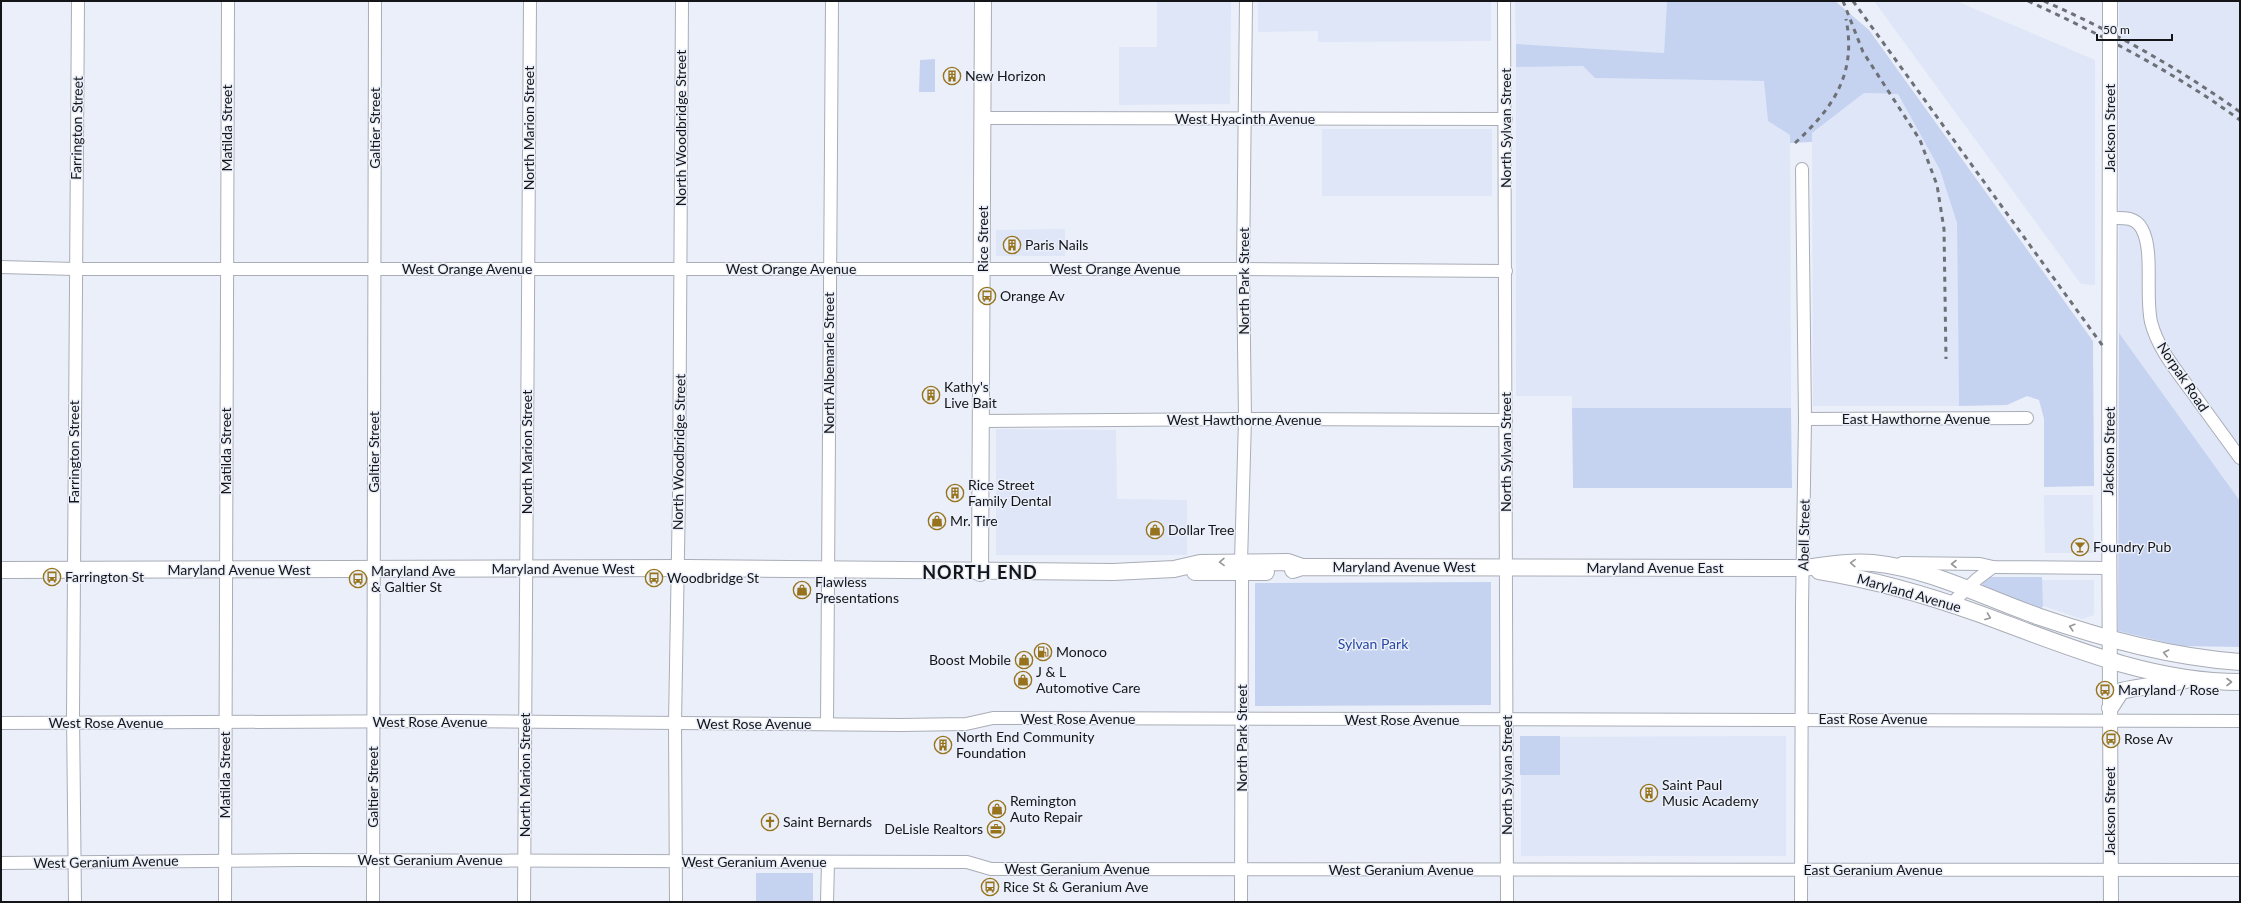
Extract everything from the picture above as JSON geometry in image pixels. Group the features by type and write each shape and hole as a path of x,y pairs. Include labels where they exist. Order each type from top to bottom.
{"main road":[{"name":"Rice Street","path":"980,572 984,118 983,1"},
{"name":"Maryland Avenue West","path":"1,570 525,570 677,568 980,572 1112,572 1174,569 1201,573 1241,568 1255,564 1288,562 1302,567 1505,567"},
{"name":"Maryland Avenue","path":"1804,568 1843,562 1873,563 1908,569 1967,588 2036,615 2110,638 2175,655 2240,662"},
{"name":"Maryland Avenue East","path":"1505,567 1804,568"},
{"name":"Maryland Avenue","path":"1804,568 1880,582 1951,604 2068,647 2110,660 2191,679 2240,682"},
{"path":"2110,714 2121,691 2138,687 2161,686 2191,679"}],"street":[{"name":"Farrington Street","path":"75,902 73,723 78,1"},
{"name":"Matilda Street","path":"225,902 228,1"},
{"name":"Galtier Street","path":"372,902 375,1"},
{"name":"North Marion Street","path":"524,902 525,570 528,492 530,1"},
{"name":"North Woodbridge Street","path":"676,902 675,723 682,1"},
{"name":"North Albemarle Street","path":"827,724 832,1"},
{"name":"North Park Street","path":"1241,902 1241,568 1245,419 1243,269 1246,119 1246,1"},
{"name":"North Sylvan Street","path":"1504,1 1506,119 1505,567 1507,902"},
{"name":"Jackson Street","path":"2110,1 2109,568 2111,902"},
{"name":"West Hyacinth Avenue","path":"984,118 1506,119"},
{"name":"Abell Street","path":"1801,902 1805,419 1802,169"},
{"name":"Norpak Road","path":"2110,218 2129,218 2139,224 2143,230 2147,248 2148,305 2158,341 2170,362 2240,458"},
{"name":"West Orange Avenue","path":"1,267 75,269 830,268 1506,271"},
{"name":"East Hawthorne Avenue","path":"1805,419 2026,418"},
{"name":"West Hawthorne Avenue","path":"982,421 1245,419 1506,420"},
{"path":"1873,563 1980,564 1993,567 2109,568"},
{"path":"1951,604 1967,588 1993,567"},
{"name":"East Rose Avenue","path":"1507,719 1802,718 2110,714 2240,721"},
{"name":"West Rose Avenue","path":"1,724 524,722 966,724 992,718 1242,720 1507,719"},
{"name":"West Geranium Avenue","path":"1,863 373,860 828,863 967,862 991,869 1507,870"},
{"path":"828,863 828,902"},
{"name":"East Geranium Avenue","path":"1507,870 2240,870"}],"shaded area":[{"path":"1157,1 1231,1 1230,104 1119,105 1119,47 1157,47"},
{"path":"1258,1 1491,1 1491,41 1318,42 1318,31 1258,32"},
{"path":"1515,1 1667,1 1664,53 1516,44"},
{"path":"1874,1 1956,1 2095,60 2095,285 2081,284"},
{"path":"2119,1 2240,1 2240,501 2119,333"},
{"path":"1584,66 1595,78 1765,81 1768,121 1790,135 1791,408 1572,408 1572,396 1516,396 1516,67"},
{"path":"1864,93 1898,94 1940,170 1957,223 1959,406 1813,406 1812,133"},
{"path":"1322,129 1492,129 1492,196 1322,196"},
{"path":"1065,229 1065,256 996,256 996,230"},
{"path":"996,429 1116,430 1117,499 1187,500 1187,555 996,555"},
{"path":"2044,495 2093,495 2094,553 2045,553"},
{"path":"2042,580 2094,580 2094,615 2082,619 2043,606"},
{"path":"1786,736 1786,856 1521,856 1521,737"}],"green space":[{"path":"1667,1 1835,1 1869,30 2093,341 2094,486 2044,487 2044,419 2039,400 2027,396 2007,405 1959,406 1957,223 1940,170 1898,94 1864,93 1812,133 1812,142 1790,143 1790,135 1768,121 1764,81 1595,78 1583,66 1516,67 1516,44 1664,53"},
{"path":"935,59 935,92 919,92 920,60"},
{"path":"2119,333 2240,501 2240,647 2181,646 2118,631"},
{"path":"1572,408 1791,408 1792,488 1573,488"},
{"path":"1990,577 2042,577 2043,606 2041,609 1982,586 1983,582"},
{"name":"Sylvan Park","path":"1491,582 1491,705 1255,706 1255,583"},
{"path":"1520,736 1560,736 1560,775 1520,775"},
{"path":"756,873 813,873 813,902 756,902"}],"railway":[{"path":"1843,1 1863,52 1920,140 1937,185 1944,229 1946,359"},
{"path":"1853,1 2105,349"},
{"path":"2028,1 2137,55 2215,102 2240,120"},
{"path":"2044,1 2145,51 2193,80 2240,112"},
{"path":"1795,143 1821,117 1839,88 1845,73 1848,57 1849,39 1846,19"}],"place":[{"name":"New Horizon","path":"952,76"},
{"name":"Paris Nails","path":"1012,245"},
{"name":"Orange Av","path":"987,296"},
{"name":"Kathy's Live Bait","path":"931,395"},
{"name":"Rice Street Family Dental","path":"955,493"},
{"name":"Mr. Tire","path":"937,521"},
{"name":"Dollar Tree","path":"1155,530"},
{"name":"Foundry Pub","path":"2080,547"},
{"name":"Farrington St","path":"52,577"},
{"name":"Woodbridge St","path":"654,578"},
{"name":"Maryland Ave & Galtier St","path":"358,579"},
{"name":"Flawless Presentations","path":"802,590"},
{"name":"Monoco","path":"1043,652"},
{"name":"Boost Mobile","path":"1024,660"},
{"name":"J & L Automotive Care","path":"1023,680"},
{"name":"Maryland / Rose","path":"2105,690"},
{"name":"Rose Av","path":"2111,739"},
{"name":"North End Community Foundation","path":"943,745"},
{"name":"Saint Paul Music Academy","path":"1649,793"},
{"name":"Remington Auto Repair","path":"997,809"},
{"name":"Saint Bernards","path":"770,822"},
{"name":"DeLisle Realtors","path":"996,829"},
{"name":"Rice St & Geranium Ave","path":"990,887"}],"district":[{"name":"NORTH END","path":"980,573"}]}
